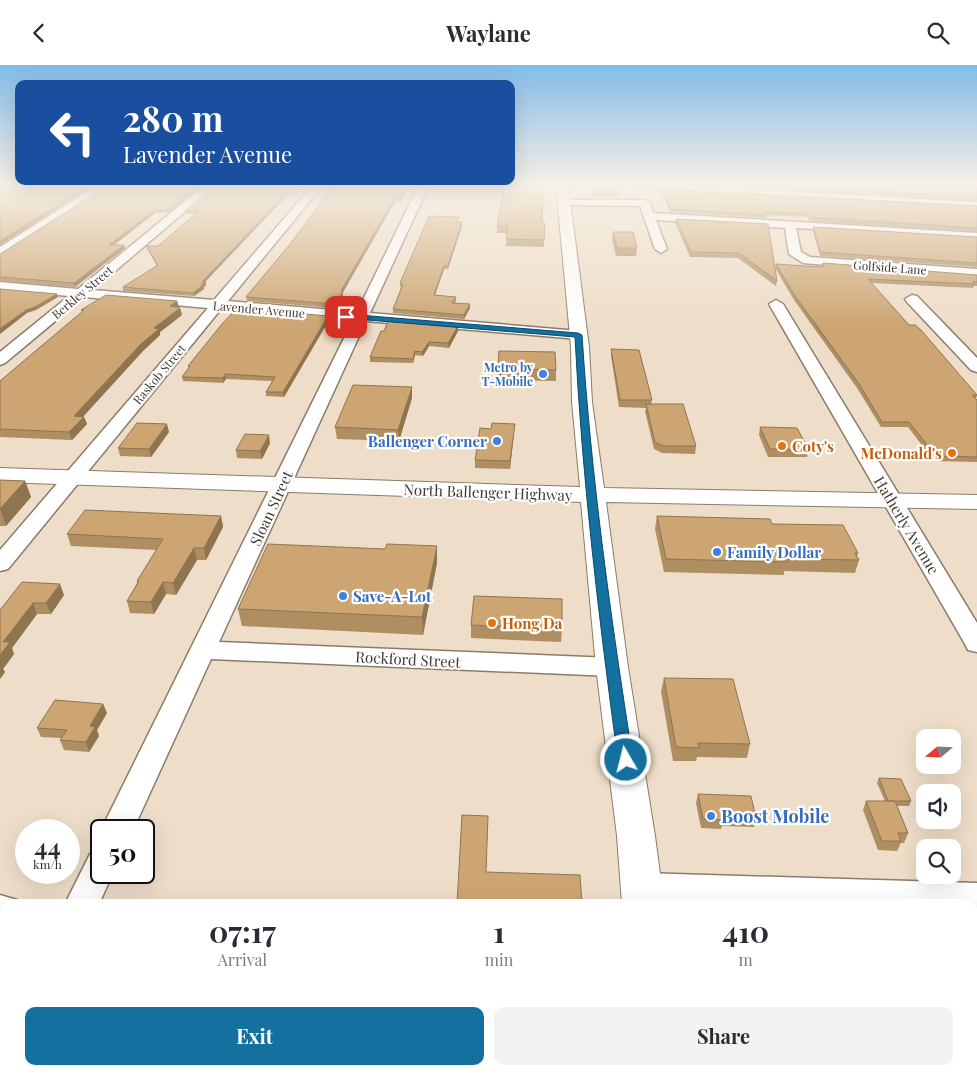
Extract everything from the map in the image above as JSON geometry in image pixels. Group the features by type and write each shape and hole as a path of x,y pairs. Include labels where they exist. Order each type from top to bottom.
{"main road":[{"path":"567,232 578,335 582,403 612,667 636,836 642,896"},
{"name":"North Ballenger Highway","path":"0,475 593,495 977,502"}],"street":[{"path":"0,252 31,232"},
{"name":"Berkley Street","path":"0,360 154,232"},
{"name":"Raskob Street","path":"0,564 278,232"},
{"name":"Sloan Street","path":"122,819 401,232"},
{"path":"655,232 661,249"},
{"name":"Golfside Lane","path":"791,232 795,254 798,260 977,273"},
{"path":"916,232 977,236"},
{"name":"Lavender Avenue","path":"0,287 578,335"},
{"path":"912,299 977,367"},
{"name":"Hatherly Avenue","path":"776,304 977,644"},
{"name":"Rockford Street","path":"203,650 612,667"},
{"path":"84,899 92,884"},
{"path":"642,896 977,898"}],"building":[{"path":"0,232 14,232 0,241"},
{"path":"35,232 126,232 109,245 124,245 74,283 0,277 0,254"},
{"path":"174,232 249,232 202,282 206,282 193,293 123,287 158,265 146,246 158,246"},
{"path":"299,232 375,232 335,304 246,297"},
{"path":"422,232 459,232 448,266 444,266 434,295 456,297 452,303 470,304 464,315 393,309 403,285 400,283"},
{"path":"507,232 544,232 544,240 506,239"},
{"path":"613,232 633,232 637,248 617,248"},
{"path":"682,232 769,232 777,281 739,253 691,252"},
{"path":"814,232 896,232 977,237 977,263 820,252"},
{"path":"823,263 977,275 977,282 973,281 974,284 868,279 909,325 915,325 921,330 977,395 972,395 977,400 977,457 936,456 909,422 882,422 859,384 795,296 776,264 821,267 824,266"},
{"path":"0,289 57,294 26,310 0,329"},
{"path":"106,295 177,301 170,306 180,308 154,328 159,329 141,344 74,416 84,417 69,432 0,429 0,381 84,310 81,310"},
{"path":"237,308 328,316 283,392 266,392 275,377 225,374 223,378 182,377 190,366 188,366"},
{"path":"388,321 458,326 448,343 429,342 422,352 415,351 413,359 370,357 381,331 384,331"},
{"path":"611,349 639,350 652,400 620,400"},
{"path":"499,351 555,352 556,370 498,369"},
{"path":"353,385 412,387 398,430 335,427"},
{"path":"646,404 683,404 696,446 663,446 655,442"},
{"path":"137,423 167,424 149,449 118,448"},
{"path":"492,423 515,424 510,461 475,460 480,428 491,429"},
{"path":"760,427 797,428 809,450 770,449"},
{"path":"245,434 269,435 260,451 236,450"},
{"path":"0,480 25,481 0,509"},
{"path":"85,510 221,516 204,548 194,548 173,583 163,582 151,602 127,601 163,539 67,534"},
{"path":"657,516 770,519 772,524 843,525 858,553 855,553 859,560 785,559 787,562 666,559"},
{"name":"Save-A-Lot","path":"268,544 385,549 387,544 437,546 422,617 238,609"},
{"path":"22,582 60,584 46,603 33,603 3,642 10,642 0,655 0,610"},
{"path":"474,596 562,599 562,629 471,625"},
{"path":"664,678 733,679 750,744 698,743 699,748 676,747"},
{"path":"55,700 103,704 90,726 95,727 86,742 60,740 67,730 37,728"},
{"path":"879,778 901,779 911,801 888,801"},
{"path":"698,794 751,796 756,818 723,817 723,820 703,819"},
{"path":"866,801 895,801 908,833 898,833 901,841 882,841"},
{"path":"462,815 488,816 486,872 580,875 582,899 457,899"}],"place":[{"name":"Metro by T-Mobile","path":"543,374"},
{"name":"Ballenger Corner","path":"497,441"},
{"name":"Coty's","path":"782,446"},
{"name":"McDonald's","path":"952,453"},
{"name":"Family Dollar","path":"717,552"},
{"name":"Save-A-Lot","path":"343,596"},
{"name":"Hong Da","path":"492,623"},
{"name":"Boost Mobile","path":"711,816"}],"route":[{"path":"346,317 544,334 578,335 582,403 612,667 626,760"}]}
